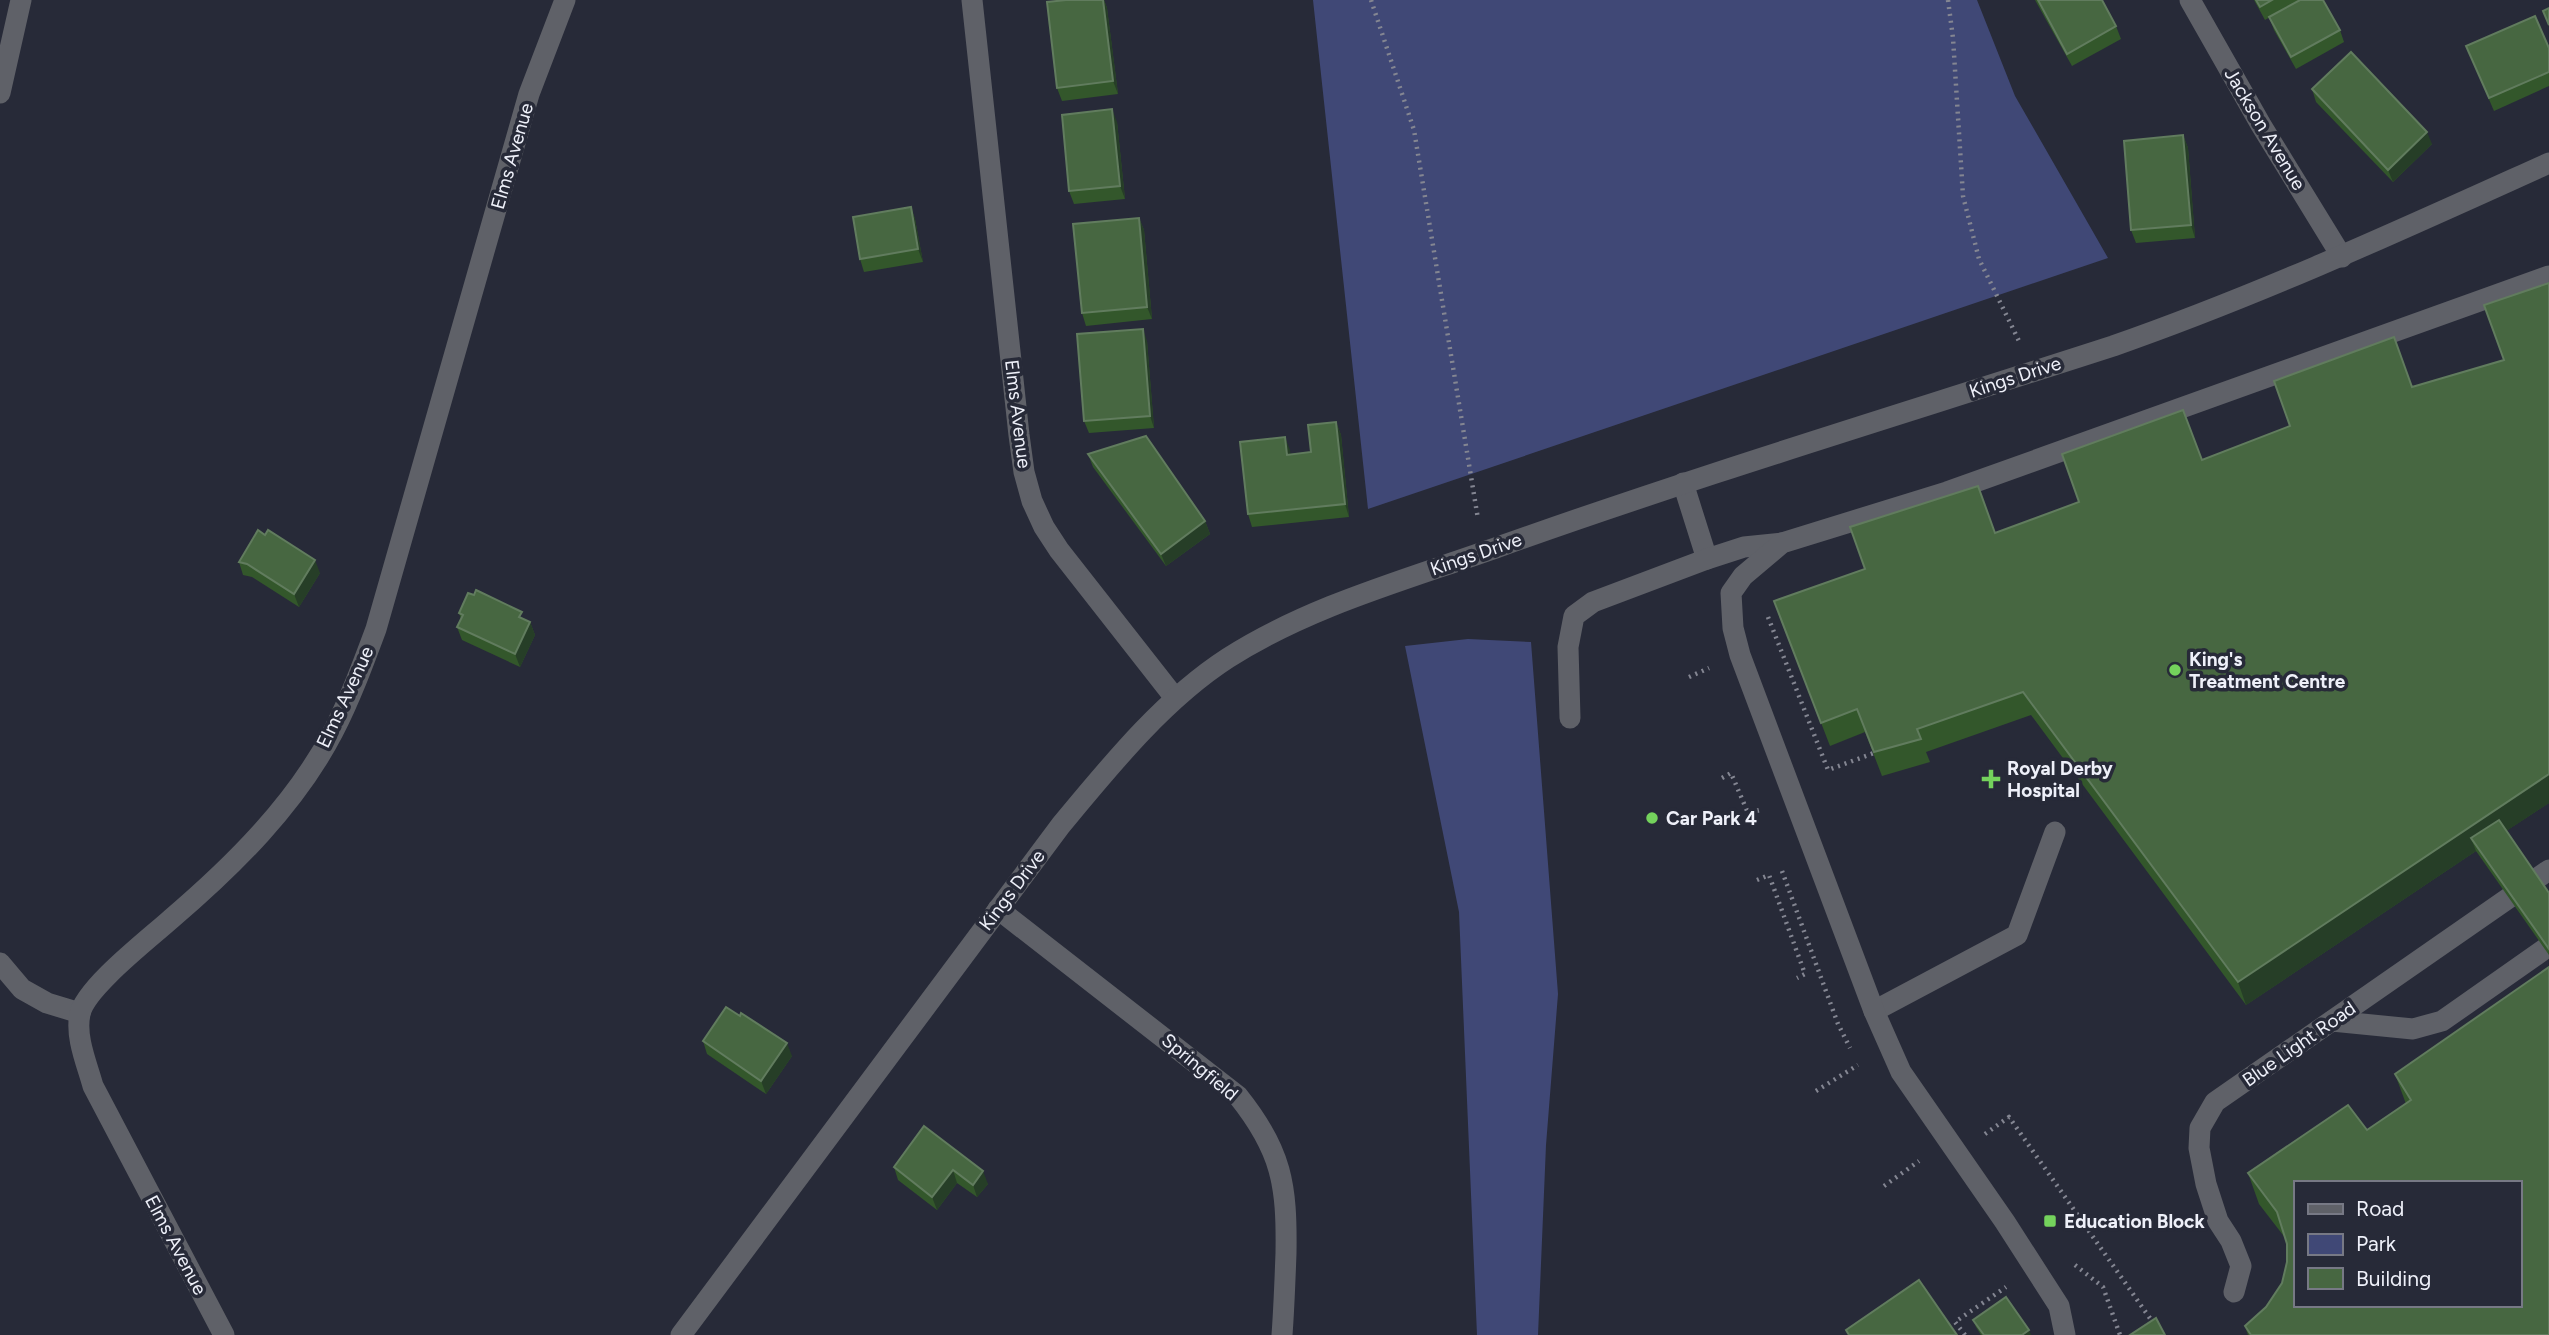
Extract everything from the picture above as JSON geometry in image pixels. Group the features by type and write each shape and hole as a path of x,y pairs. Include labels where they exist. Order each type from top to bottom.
{"street":[{"path":"0,93 21,0"},
{"name":"Elms Avenue","path":"224,1335 93,1086 81,1045 80,1013 98,984 215,881 270,825 332,734 376,629 529,94 565,0"},
{"name":"Elms Avenue","path":"972,0 1019,435 1024,472 1032,500 1059,550 1175,698"},
{"name":"Jackson Avenue","path":"2190,0 2261,125 2342,257"},
{"name":"Kings Drive","path":"681,1335 1078,804 1175,698 1228,658 1300,620 1408,577 1683,483 2189,320 2342,257 2549,163"},
{"path":"1570,718 1568,647 1574,616 1593,602 1744,547 1783,543 1947,492 2549,276"},
{"path":"1683,483 1707,559"},
{"path":"1783,543 1736,583 1731,593 1733,628 1740,655 1874,1011 1901,1072 2059,1306 2065,1335"},
{"path":"1874,1011 2017,935 2055,832"},
{"name":"Blue Light Road","path":"2234,1292 2241,1266 2231,1241 2218,1221 2206,1184 2199,1148 2200,1128 2215,1102 2549,870"},
{"name":"Springfield","path":"998,909 1238,1096 1253,1115 1276,1156 1285,1189 1285,1293 1282,1335"},
{"path":"2332,1021 2413,1029 2442,1021 2549,946"},
{"path":"0,963 22,989 47,1003 80,1013"}],"path":[{"path":"1371,0 1414,130 1484,552"},
{"path":"1948,0 1963,195 1979,259 2034,371"},
{"path":"1733,628 1768,616 1828,770 1874,752"},
{"path":"1689,677 1709,668"},
{"path":"1722,778 1731,774 1748,813 1760,810"},
{"path":"1757,880 1769,875 1805,974 1797,978"},
{"path":"1787,923 1799,919"},
{"path":"1816,1091 1858,1065"},
{"path":"1992,1144 1985,1133 2009,1118 2162,1335"},
{"path":"1884,1186 1919,1161"},
{"path":"2071,1262 2103,1287 2120,1335"}],"green space":[{"path":"1313,0 1977,0 2015,96 2108,258 1368,509"},
{"path":"1468,639 1531,642 1558,994 1546,1145 1538,1335 1477,1335 1459,912 1405,646"}],"building":[{"path":"1103,0 1113,81 1057,88 1047,2"},
{"path":"2038,0 2102,0 2116,26 2067,54"},
{"path":"2256,0 2272,0 2260,7"},
{"path":"2300,0 2323,0 2340,30 2291,57 2269,17"},
{"path":"2549,8 2549,25 2543,11"},
{"path":"2535,16 2549,48 2549,72 2489,98 2466,46"},
{"path":"2351,52 2427,132 2388,170 2312,89"},
{"path":"1112,109 1120,186 1069,191 1062,115"},
{"path":"2183,135 2191,225 2131,230 2124,141"},
{"path":"911,207 918,249 860,259 853,217"},
{"path":"1139,218 1147,307 1082,313 1073,224"},
{"name":"King's Treatment Centre","path":"2549,283 2549,774 2238,982 2023,692 1917,729 1921,739 1874,752 1857,709 1821,723 1774,601 1865,569 1850,527 1978,486 1995,533 2079,502 2062,454 2183,410 2202,460 2290,426 2274,381 2394,337 2412,387 2504,360 2484,305"},
{"path":"1143,329 1150,416 1084,421 1077,334"},
{"path":"1336,422 1345,504 1248,514 1240,442 1285,437 1287,455 1311,452 1308,425"},
{"path":"1146,436 1205,521 1161,554 1088,454"},
{"path":"258,530 265,535 268,530 315,560 294,594 247,564 239,562"},
{"path":"476,590 522,612 519,617 530,622 515,654 457,627 463,615 459,613 468,593 474,595"},
{"path":"2499,820 2549,893 2549,949 2471,838"},
{"path":"2549,967 2549,1335 2251,1335 2245,1326 2266,1307 2282,1283 2287,1262 2287,1244 2277,1212 2248,1173 2348,1105 2367,1130 2411,1100 2395,1074"},
{"path":"726,1007 740,1016 741,1013 787,1043 761,1081 703,1041"},
{"path":"924,1126 983,1171 973,1185 953,1170 932,1197 894,1167"},
{"path":"1919,1280 1957,1335 1849,1335 1846,1330"},
{"path":"2006,1297 2029,1330 2022,1335 1984,1335 1973,1320"},
{"path":"2156,1318 2165,1335 2130,1335"}],"place":[{"name":"King's Treatment Centre","path":"2175,670"},
{"name":"Royal Derby Hospital","path":"1991,779"},
{"name":"Car Park 4","path":"1652,818"},
{"name":"Education Block","path":"2050,1221"}]}
